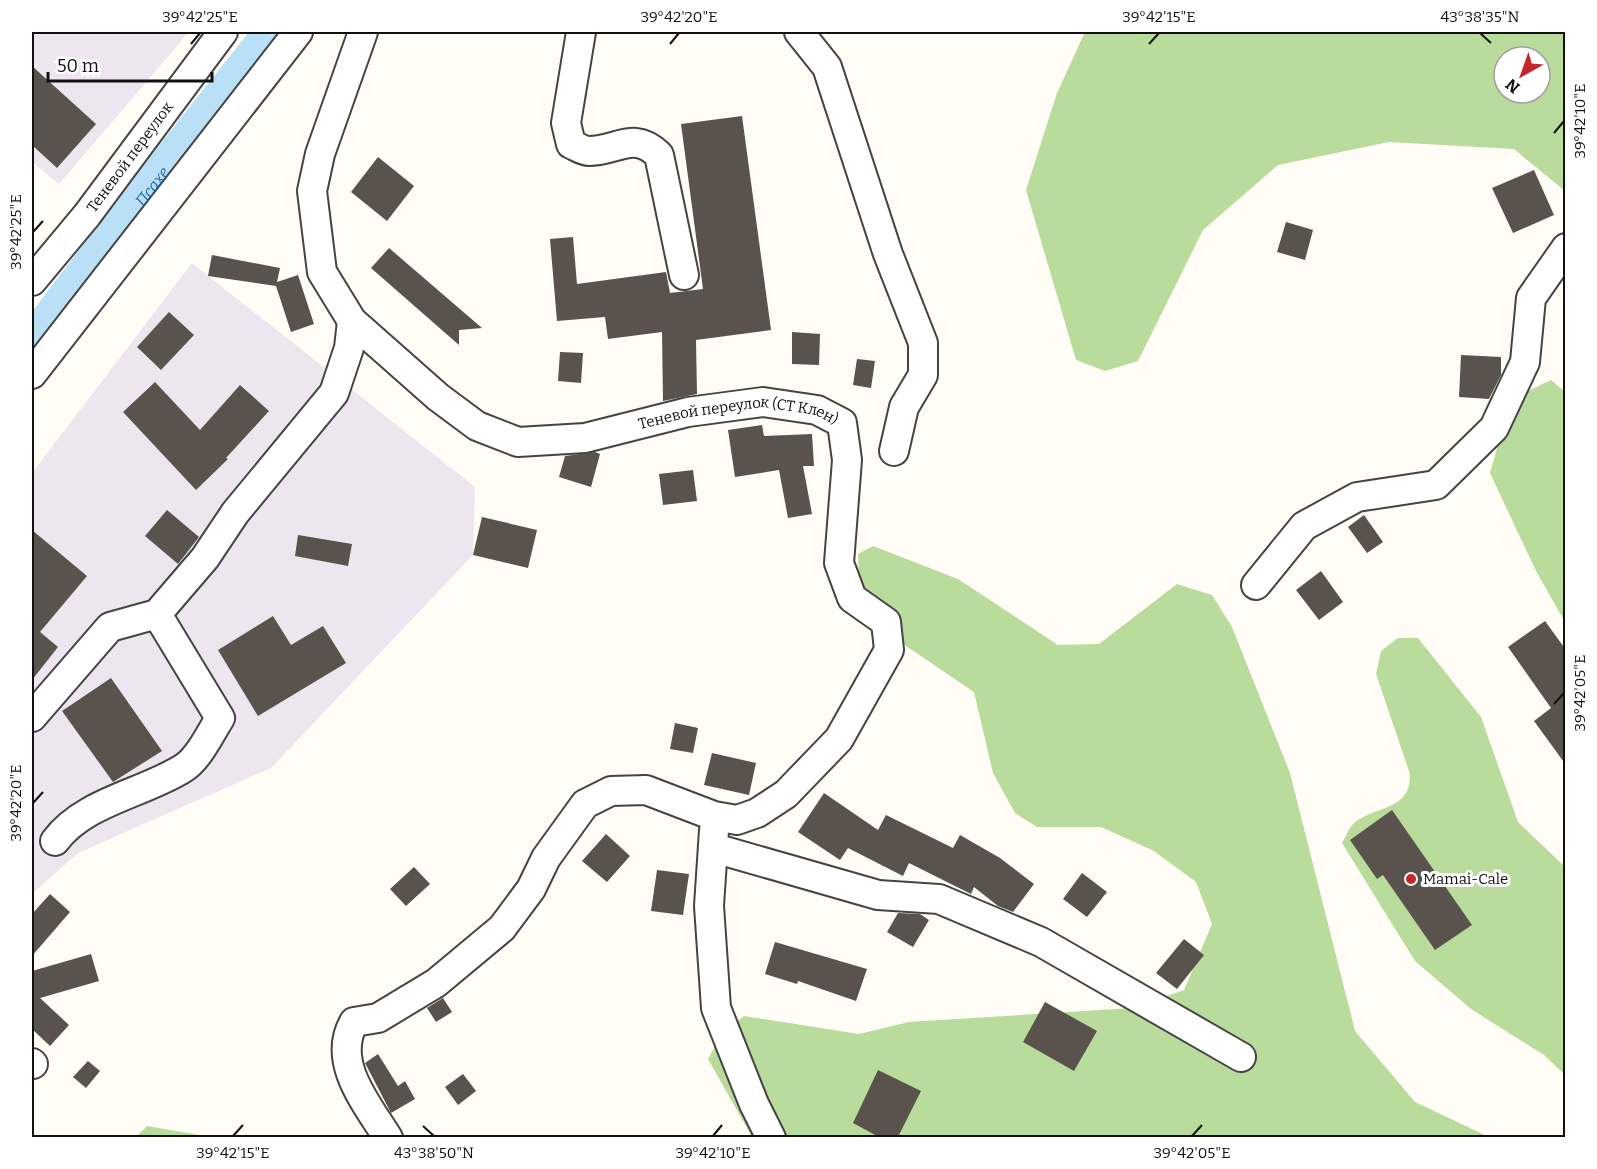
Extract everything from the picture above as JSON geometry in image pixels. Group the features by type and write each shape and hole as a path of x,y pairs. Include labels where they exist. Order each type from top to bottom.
{"street":[{"name":"Теневой переулок","path":"32,281 94,206 223,32"},
{"path":"32,374 298,32"},
{"name":"Теневой переулок (СТ Клен)","path":"363,32 320,154 312,191 322,272 352,321 438,397 477,426 518,442 585,438 688,412 763,402 817,410 842,423 847,460 839,563 852,598 886,622 889,650 839,739 786,794 757,813 737,820 714,816 646,789 611,791 585,804 546,858 531,889 502,928 436,983 378,1018 354,1022 346,1036 346,1059 357,1089 388,1137"},
{"path":"581,32 566,123 571,144 587,151 635,142 650,147 659,155 684,274"},
{"path":"799,32 826,67 888,254 923,343 923,375 904,407 894,451"},
{"path":"1256,585 1304,526 1357,497 1436,485 1494,428 1525,362 1531,298 1566,248"},
{"path":"32,717 110,627 157,614 205,558 234,513 334,393 349,348 352,321"},
{"path":"55,841 66,826 184,768 220,718 157,614"},
{"path":"714,816 714,849 709,906 716,1008 771,1137"},
{"path":"714,849 878,895 939,899 1041,942 1241,1057"}],"shaded area":[{"path":"32,32 189,32 59,184 32,162"},
{"path":"192,263 475,487 473,555 271,768 78,853 32,894 32,473"}],"green space":[{"path":"1085,32 1565,32 1565,191 1514,149 1389,142 1278,165 1203,230 1138,361 1105,371 1076,360 1026,190 1057,93"},
{"path":"1551,380 1565,392 1565,622 1536,571 1490,473 1511,399"},
{"path":"873,546 958,579 1058,645 1099,644 1177,584 1212,595 1232,627 1290,773 1355,1031 1415,1102 1489,1137 752,1137 708,1059 722,1034 744,1016 859,1034 909,1022 1132,1008 1184,990 1212,924 1196,882 1154,851 1101,827 1037,827 1015,813 993,773 974,692 875,625 859,587 858,554"},
{"path":"1398,638 1418,638 1481,717 1518,822 1565,867 1565,1075 1544,1055 1471,1009 1415,961 1342,843 1354,823 1399,801 1409,786 1410,774 1376,674 1381,651"},
{"path":"147,1126 211,1137 136,1137"}],"building":[{"path":"32,66 96,124 57,168 32,145"},
{"path":"742,116 771,330 696,340 697,394 663,401 662,332 608,339 605,317 557,321 550,239 573,237 577,284 666,272 670,293 703,289 681,124"},
{"path":"378,157 414,186 387,221 351,192"},
{"path":"1534,170 1554,215 1513,233 1492,188"},
{"path":"1286,222 1313,230 1305,260 1277,252"},
{"path":"389,248 482,328 459,330 459,345 371,268"},
{"path":"212,255 280,268 277,282 298,275 314,324 291,332 276,286 208,276"},
{"path":"169,312 194,335 161,370 137,347"},
{"path":"792,332 820,334 819,365 792,364"},
{"path":"560,352 583,353 581,383 558,381"},
{"path":"1461,355 1501,357 1501,375 1489,399 1459,397"},
{"path":"857,359 875,361 871,388 853,385"},
{"path":"155,382 200,430 240,385 269,411 226,458 228,459 196,490 123,412"},
{"path":"762,425 764,436 812,434 814,466 803,466 812,514 788,518 779,470 735,477 728,430"},
{"path":"595,452 600,454 591,487 559,477 565,456"},
{"path":"693,470 697,501 663,505 659,474"},
{"path":"167,510 199,537 178,564 145,536"},
{"path":"1364,515 1383,542 1367,553 1348,527"},
{"path":"482,517 537,530 528,568 473,555"},
{"path":"32,530 87,576 40,632 58,647 32,680"},
{"path":"298,535 352,544 348,566 295,556"},
{"path":"1321,571 1343,602 1319,620 1296,590"},
{"path":"273,616 291,645 323,626 346,663 258,716 218,650"},
{"path":"1545,621 1566,650 1566,765 1534,721 1551,708 1508,647"},
{"path":"111,678 162,751 113,782 62,711"},
{"path":"675,723 698,728 693,753 670,749"},
{"path":"712,753 756,763 749,795 704,785"},
{"path":"824,793 878,830 886,815 953,848 960,835 1000,858 1034,884 1013,912 998,906 974,887 971,894 909,863 903,876 848,848 840,860 798,832"},
{"path":"1392,810 1472,925 1435,950 1383,875 1377,879 1350,840"},
{"path":"606,834 630,856 607,882 582,861"},
{"path":"414,867 430,884 406,906 390,889"},
{"path":"657,870 689,874 683,915 651,911"},
{"path":"1082,873 1107,892 1087,917 1063,899"},
{"path":"50,894 70,912 32,956 32,914"},
{"path":"898,913 920,914 929,920 913,947 887,932"},
{"path":"1184,939 1204,955 1177,989 1156,973"},
{"path":"775,942 867,969 856,1001 798,981 797,984 765,974"},
{"path":"91,954 99,981 40,998 69,1025 50,1046 32,1029 32,971"},
{"path":"443,998 452,1012 436,1022 427,1008"},
{"path":"1045,1002 1097,1031 1074,1071 1023,1042"},
{"path":"378,1054 398,1086 405,1081 415,1099 391,1113 365,1063"},
{"path":"88,1061 100,1071 86,1088 73,1077"},
{"path":"878,1070 921,1091 898,1137 879,1137 853,1123"},
{"path":"463,1074 476,1091 458,1105 445,1087"}],"waterway":[{"name":"Псахе","path":"32,344 169,164 274,32"}],"place":[{"name":"Mamai-Cale","path":"1411,879"}]}
